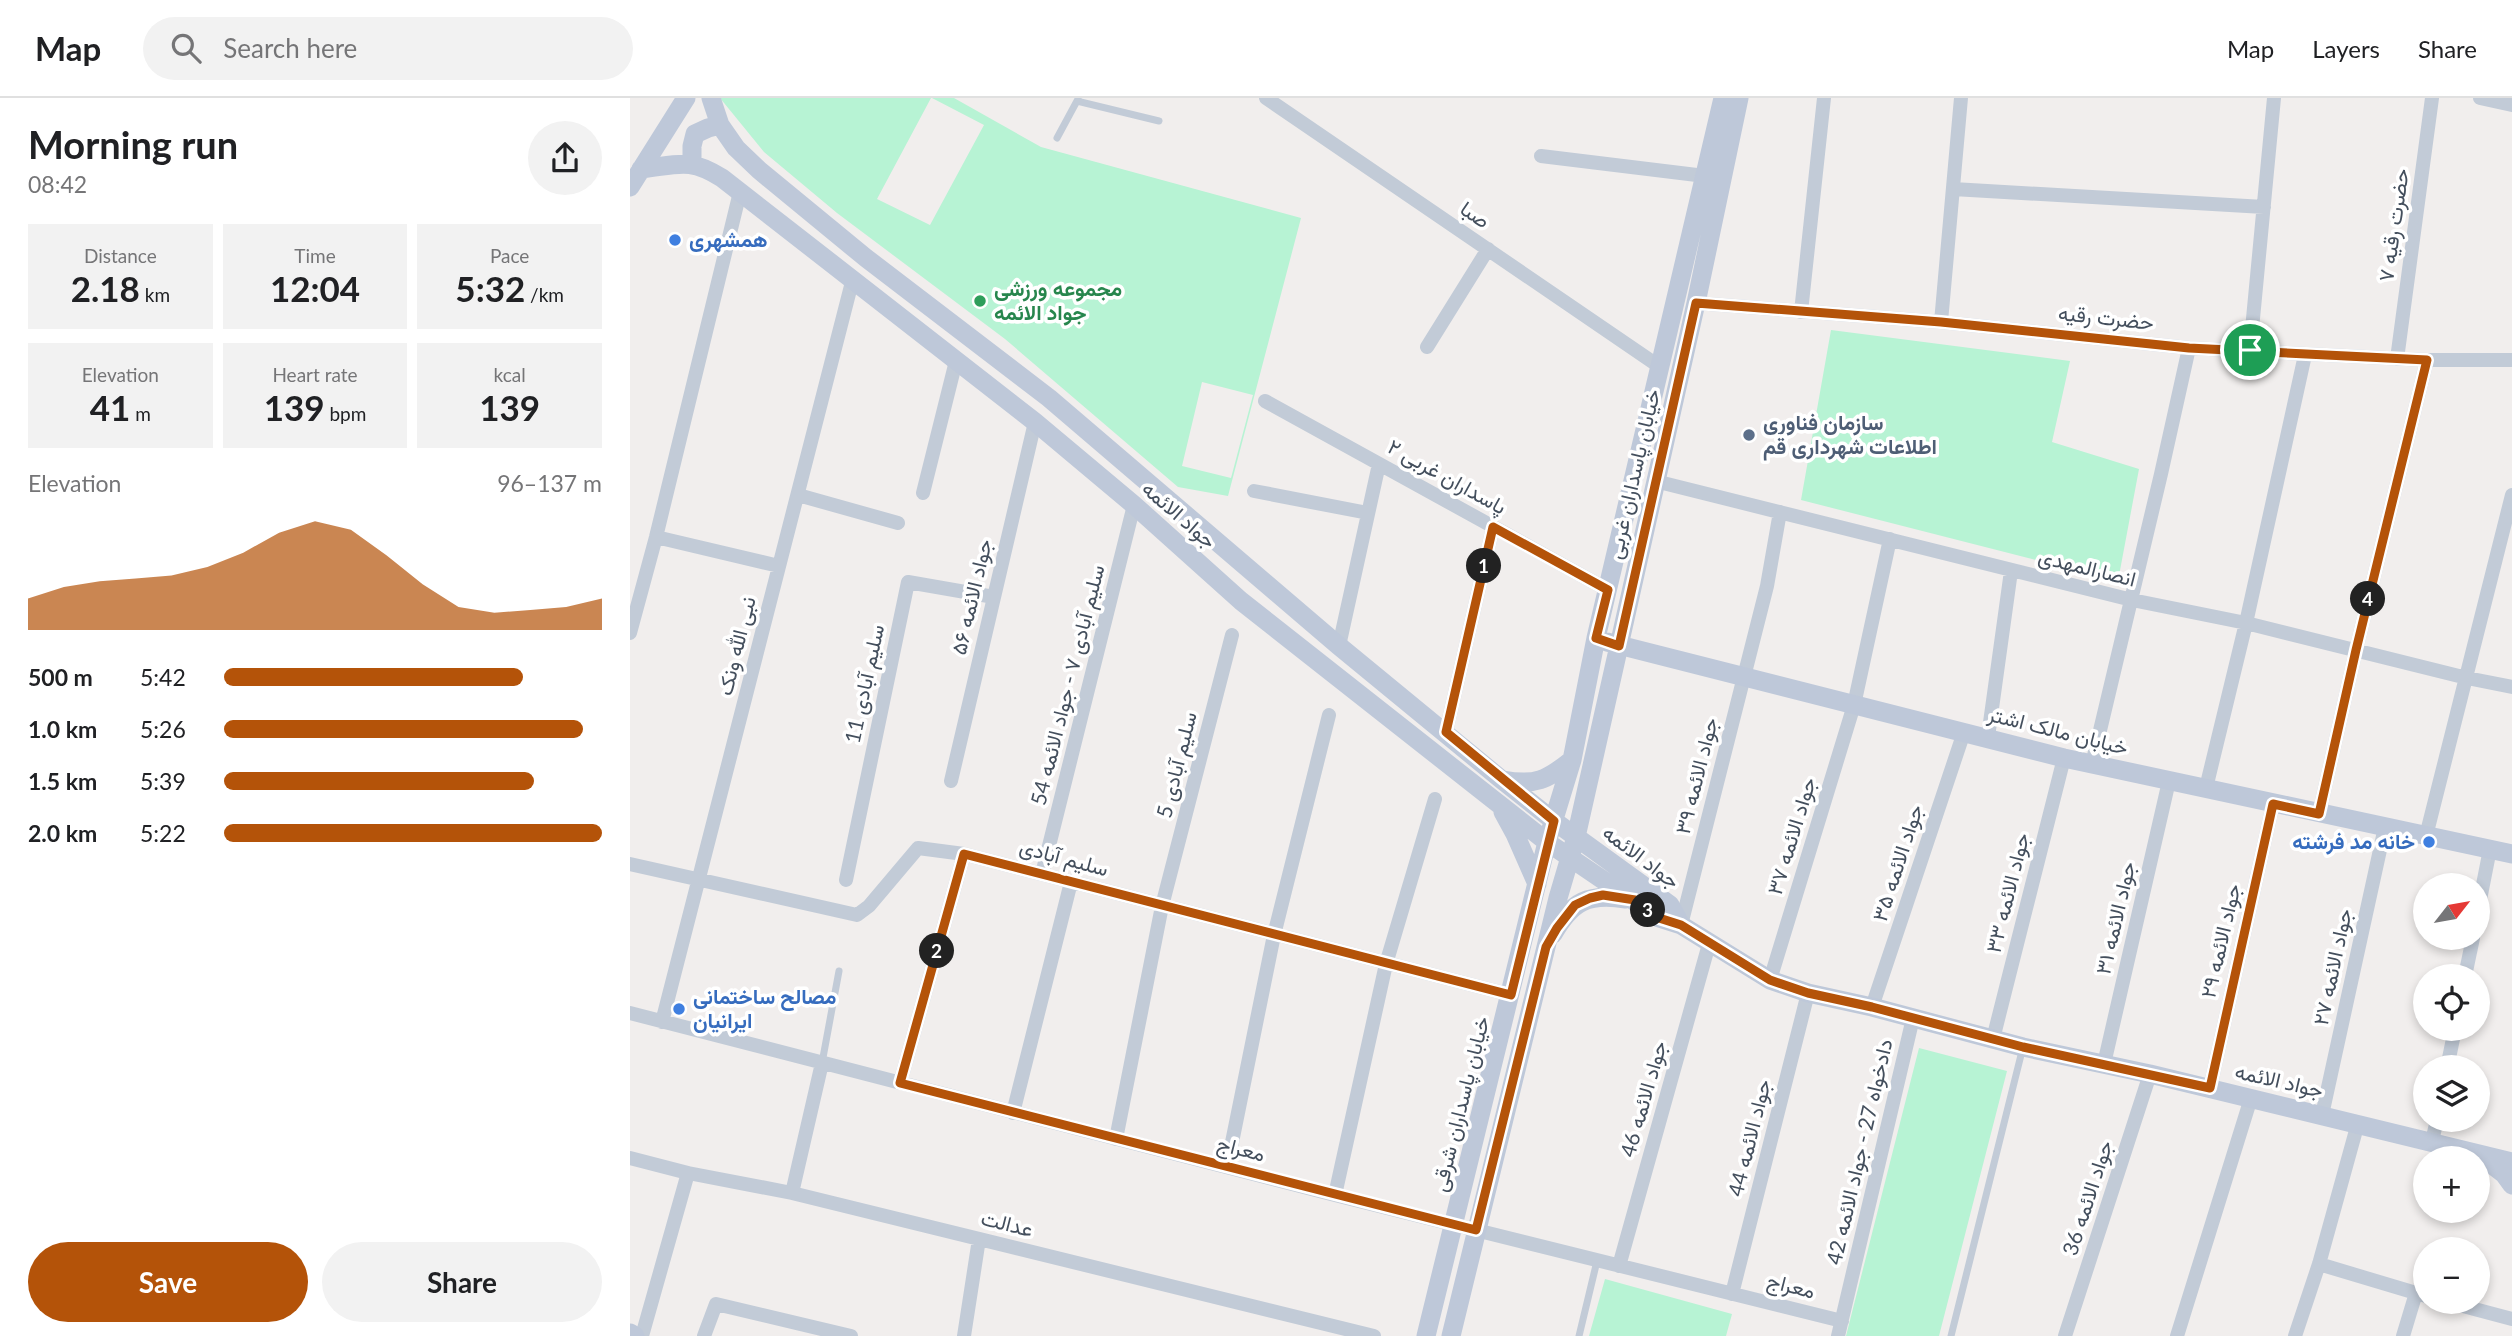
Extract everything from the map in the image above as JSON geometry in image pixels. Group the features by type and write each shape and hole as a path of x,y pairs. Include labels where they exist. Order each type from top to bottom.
{"street":[{"path":"630,187 686,98"},
{"name":"جواد الائمه","path":"711,98 720,125 736,148 759,170 866,258 1049,398 1339,646 1502,780 1670,905 1681,925"},
{"name":"صبا","path":"1266,98 1660,367"},
{"name":"خیابان پاسداران غربی","path":"1547,842 1572,760 1596,638 1723,98"},
{"name":"خیابان پاسداران غربی","path":"1570,859 1696,303 1739,98"},
{"path":"1801,312 1824,98"},
{"path":"1941,322 1961,98"},
{"path":"2250,350 2274,98"},
{"name":"حضرت رقیه ۷","path":"2397,359 2432,98"},
{"path":"2480,98 2512,105"},
{"path":"642,169 692,163 691,146 695,134 720,125"},
{"path":"1541,156 1705,176"},
{"name":"جواد الائمه","path":"692,163 704,167 740,192 852,282 1035,422 1134,505 1241,601 1499,805 1570,859 1659,918 1681,925 1770,980 1808,993 2023,1047 2150,1074 2451,1146"},
{"path":"1953,189 2264,207"},
{"path":"630,633 740,192"},
{"path":"1427,347 1488,249"},
{"name":"نبی الله ونک","path":"662,1022 852,282"},
{"name":"حضرت رقیه","path":"1696,303 1941,322 2189,348 2427,360 2511,356"},
{"path":"2092,764 2189,348"},
{"path":"2206,789 2246,624 2305,355"},
{"path":"2319,814 2427,360"},
{"path":"923,493 956,361"},
{"name":"پاسداران غربی ۲","path":"1265,401 1608,590"},
{"name":"جواد الائمه ۵۶","path":"951,780 1035,422"},
{"path":"1339,646 1379,464"},
{"name":"انصارالمهدی","path":"1655,481 2011,571 2512,687"},
{"path":"1254,491 1368,513"},
{"path":"798,495 898,523"},
{"path":"2427,836 2512,495"},
{"name":"سلیم آبادی ۷ - جواد الائمه 54","path":"1042,874 1134,505"},
{"name":"جواد الائمه ۳۹","path":"1681,925 1767,586 1780,512"},
{"path":"1446,732 1493,527"},
{"path":"656,537 779,566"},
{"name":"جواد الائمه ۳۷","path":"1770,980 1854,705 1889,540"},
{"path":"1988,737 2011,571"},
{"name":"سلیم آبادی 11","path":"846,880 908,582 994,597"},
{"name":"سلیم آبادی 5","path":"1116,1139 1163,906 1232,635"},
{"name":"خیابان مالک اشتر","path":"1596,638 2064,758 2512,854"},
{"path":"1227,1167 1273,934 1329,715"},
{"name":"جواد الائمه ۳۵","path":"1872,1007 1964,732"},
{"name":"جواد الائمه ۳۳","path":"1993,1039 2064,758"},
{"path":"1502,780 1523,784 1536,782 1552,776 1572,760"},
{"name":"جواد الائمه ۳۱","path":"2104,1064 2169,780"},
{"path":"1335,1195 1386,964 1435,799"},
{"name":"جواد الائمه ۲۹","path":"2210,1088 2273,804"},
{"path":"1499,805 1516,834 1537,884"},
{"name":"جواد الائمه ۲۷","path":"2322,1115 2385,827"},
{"name":"خیابان پاسداران شرقی","path":"1426,1336 1547,842"},
{"name":"سلیم آبادی","path":"630,864 858,915 869,906 918,848 964,854 1511,995"},
{"path":"2485,873 2490,849"},
{"path":"900,1083 964,854"},
{"path":"1451,1336 1570,859"},
{"path":"1013,1112 1071,882"},
{"path":"1546,947 1575,905 1603,895 1635,900"},
{"name":"جواد الائمه 46","path":"1619,1266 1709,944"},
{"name":"جواد الائمه 44","path":"1732,1294 1808,993"},
{"name":"معراج","path":"630,1013 1335,1195 1842,1321"},
{"name":"دادخواه 27 - جواد الائمه 42","path":"1838,1336 1913,1018"},
{"path":"792,1193 822,1063"},
{"name":"جواد الائمه 36","path":"2065,1336 2150,1074"},
{"path":"2177,1336 2251,1098"},
{"path":"2295,1336 2319,1264 2358,1123"},
{"path":"2432,1141 2434,1132"},
{"name":"جواد الائمه","path":"2490,1156 2512,1162"},
{"name":"عدالت","path":"630,1158 688,1173 792,1193 1374,1336"},
{"path":"2490,1164 2504,1174 2512,1185"},
{"path":"642,1336 688,1173"},
{"path":"964,1336 979,1239"},
{"path":"2319,1264 2413,1293"},
{"path":"704,1336 716,1304 851,1336"},
{"path":"2403,1336 2413,1313"},
{"path":"2490,1314 2512,1320"},
{"path":"630,1333 635,1336"}],"lane":[{"path":"1057,138 1078,99 1159,121"},
{"path":"822,1063 839,971"},
{"path":"1951,1336 2023,1047"},
{"path":"1579,1336 1597,1261"}],"green space":[{"path":"720,98 931,98 877,199 930,225 984,125 932,98 954,98 1041,147 1301,218 1228,496 1178,487 1005,339 837,213 764,152","holes":["1202,382 1253,395 1231,478 1182,466"]},
{"path":"1831,330 2070,361 2052,442 2139,469 2118,581 1801,500"},
{"path":"1919,1048 2007,1071 1939,1336 1846,1336"},
{"path":"1605,1279 1732,1314 1726,1336 1589,1336"}],"place":[{"name":"همشهری","path":"675,240"},
{"name":"مجموعه ورزشی جواد الائمه","path":"980,301"},
{"name":"سازمان فناوری اطلاعات شهرداری قم","path":"1749,435"},
{"name":"خانه مد فرشته","path":"2429,842"},
{"name":"مصالح ساختمانی ایرانیان","path":"679,1009"}],"route":[{"path":"1696,303 1941,322 2189,348 2250,350 2427,360 2319,814 2273,804 2210,1088 2023,1047 1808,993 1770,980 1681,925 1659,918 1635,900 1603,895 1575,905 1546,947 1476,1230 900,1083 964,854 1511,995 1554,821 1446,732 1493,527 1608,590 1596,638 1619,646 1696,303"}]}
